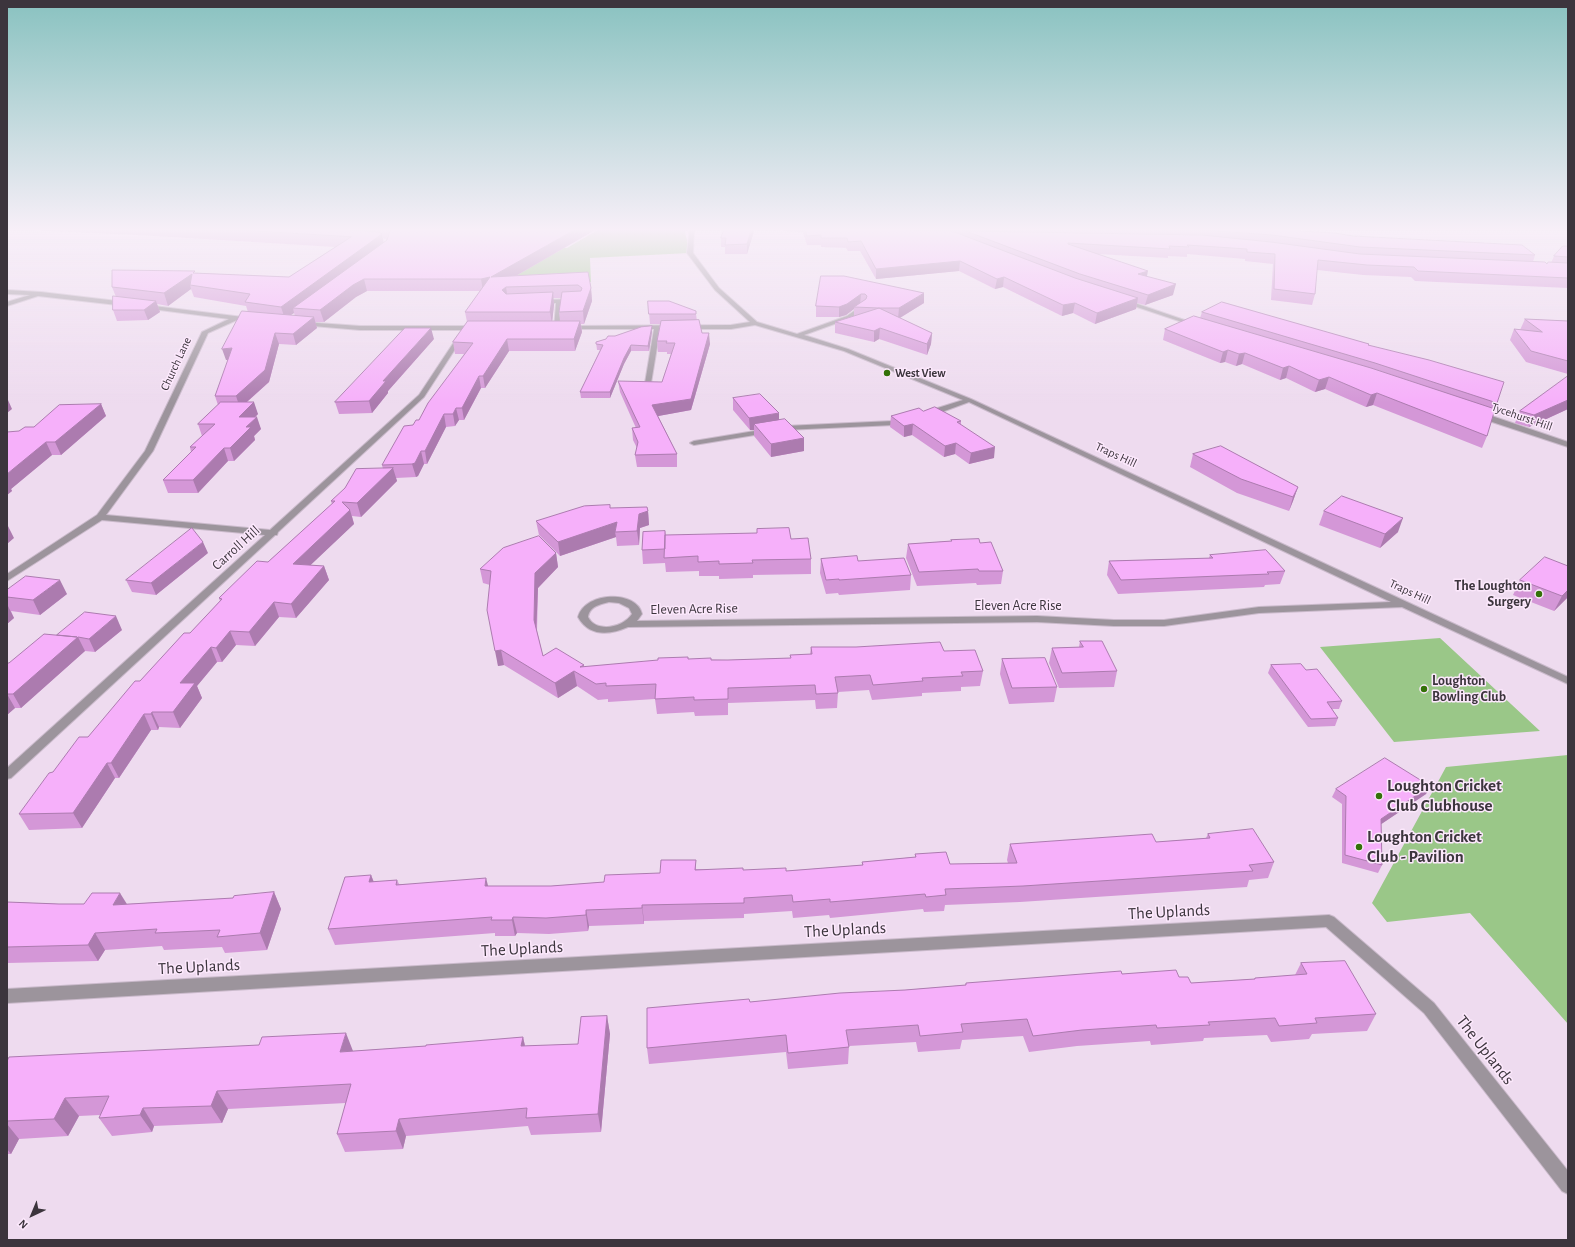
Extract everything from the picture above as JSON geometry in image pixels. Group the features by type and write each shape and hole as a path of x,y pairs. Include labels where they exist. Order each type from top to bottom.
{"street":[{"name":"Traps Hill","path":"715,286 732,304 755,323 846,350 969,400 1407,604 1568,681"},
{"path":"7,292 41,294 135,306"},
{"path":"7,304 41,294"},
{"path":"1114,298 1203,327"},
{"path":"556,328 559,301"},
{"path":"537,302 579,301"},
{"path":"143,306 257,321"},
{"path":"799,335 849,317 863,307"},
{"name":"Church Lane","path":"7,578 100,517 149,451 205,332 236,318"},
{"path":"548,328 731,327 755,323"},
{"path":"293,324 360,328 482,328"},
{"name":"Carroll Hill","path":"7,775 274,533 422,396 467,328"},
{"path":"648,383 657,328"},
{"path":"694,443 785,428 894,423 969,400"},
{"name":"Tycehurst Hill","path":"1472,412 1568,445"},
{"path":"100,517 274,533"},
{"path":"600,600 625,600 635,608 636,613 634,619 628,624 613,629 596,629 584,622 582,617 583,612 587,607 600,600"},
{"name":"Eleven Acre Rise","path":"628,624 1037,618 1114,623 1164,623 1259,610 1407,604"},
{"name":"The Uplands","path":"7,996 1329,921 1429,1008 1568,1185"}],"green space":[{"name":"Loughton Bowling Club","path":"1440,638 1540,731 1394,742 1320,647"},
{"path":"1568,755 1568,1024 1470,913 1387,922 1372,903 1446,767"}],"building":[{"path":"112,286 174,286 164,293"},
{"path":"198,286 310,286 281,307 245,302 250,294"},
{"path":"323,286 351,286 320,310 293,308"},
{"path":"483,286 535,286 506,287 502,290 506,294 553,292 550,312 465,312"},
{"path":"580,286 591,286 591,288 583,311 559,312 562,292 581,291 582,288"},
{"path":"819,286 892,286 924,293 899,308 854,307 866,299 867,296 865,294 861,294 847,304 839,307 816,306"},
{"path":"1023,286 1101,286 1138,298 1097,313 1075,303 1063,305"},
{"path":"1119,286 1170,286 1148,295"},
{"path":"1274,286 1316,286 1315,294 1274,289"},
{"path":"113,296 156,301 144,310 113,310"},
{"path":"648,301 669,301 696,311 696,314 649,314"},
{"path":"1222,302 1369,344 1368,345 1429,360 1504,382 1497,403 1375,363 1202,312"},
{"path":"879,308 932,333 927,344 880,328 874,331 835,322"},
{"path":"242,311 314,317 293,334 275,333 265,370 236,396 215,396 232,348 222,349"},
{"path":"1194,316 1371,368 1495,409 1487,436 1377,393 1371,395 1329,377 1319,380 1289,366 1283,368 1245,353 1239,354 1228,350 1223,352 1165,329"},
{"path":"1525,319 1568,321 1568,361 1531,351 1514,329 1542,332"},
{"path":"699,320 702,333 709,333 691,399 652,405 677,454 635,455 638,442 632,428 640,427 618,381 662,382 675,343 657,341 661,321"},
{"path":"468,321 580,321 574,339 507,339 483,376 479,376 462,408 456,408 453,414 444,414 425,451 421,451 415,463 382,465 404,426 413,425 416,420 419,420 428,403 473,343 453,342"},
{"path":"652,326 648,346 631,345 610,392 580,392 603,345 596,344 596,342 606,339 608,336 615,336 641,327"},
{"path":"405,328 431,328 383,381 386,381 369,401 335,402"},
{"path":"1568,376 1568,400 1534,415 1520,411"},
{"path":"760,394 779,413 749,418 733,398"},
{"path":"221,402 254,402 239,417 257,417 246,427 251,427 230,448 224,448 193,480 163,480 196,447 190,447 215,424 198,424"},
{"path":"101,404 55,442 46,442 7,474 7,432 19,431 25,427 34,427 59,405"},
{"path":"935,407 961,421 957,422 995,447 971,453 956,443 945,446 913,424 904,426 891,416 919,408 923,411"},
{"path":"785,419 804,438 771,444 754,424"},
{"path":"1221,446 1298,487 1293,497 1241,479 1193,454"},
{"path":"393,468 357,503 342,502 350,510 293,564 324,566 291,604 274,602 249,632 230,631 216,648 211,647 180,683 195,683 173,712 152,712 151,714 144,714 111,763 107,763 73,813 19,814 49,773 53,772 79,737 88,737 135,681 140,681 184,633 190,633 222,599 219,598 257,561 268,562 335,501 331,501 345,488 356,469"},
{"path":"1342,496 1403,518 1385,534 1324,511"},
{"path":"610,505 610,508 647,507 648,511 639,514 637,531 615,532 617,522 558,542 536,521 584,506"},
{"path":"192,528 203,542 151,583 126,580"},
{"path":"789,528 791,539 808,538 811,559 752,560 753,563 719,564 719,561 698,562 698,556 664,558 665,535 757,533 757,529"},
{"path":"665,531 665,549 642,550 643,532"},
{"path":"539,536 556,553 535,573 534,620 543,656 556,648 584,665 580,667 658,660 658,658 688,657 688,659 711,658 711,660 728,660 791,658 790,655 812,654 811,647 856,647 940,642 944,651 975,650 983,671 961,672 963,676 922,678 923,681 873,685 870,675 835,677 838,693 816,694 815,685 728,688 728,699 694,700 694,697 655,699 656,684 606,686 606,683 596,684 574,671 555,683 501,650 495,651 487,610 491,571 480,569 503,548"},
{"path":"979,539 980,543 991,542 1003,571 979,571 978,569 919,572 908,544 952,541 951,540"},
{"path":"1266,550 1285,571 1267,572 1269,574 1121,580 1109,561 1213,558 1210,555"},
{"path":"857,556 858,561 904,558 911,575 826,580 821,559"},
{"path":"1545,557 1568,566 1568,590 1562,596 1520,580"},
{"path":"26,576 60,580 33,600 7,597 7,590"},
{"path":"85,612 116,616 89,639 78,637 13,694 7,694 7,663 9,663 44,634 77,637 57,635"},
{"path":"1080,641 1102,641 1117,671 1062,673 1052,648 1083,647"},
{"path":"1045,658 1057,687 1012,688 1002,659"},
{"path":"1301,664 1306,670 1317,669 1342,701 1327,702 1338,718 1311,719 1271,665"},
{"path":"1385,758 1430,786 1381,819 1382,865 1345,855 1346,796 1336,789"},
{"path":"1253,829 1274,862 1249,865 1253,871 1023,886 945,889 946,895 926,897 925,894 830,902 830,899 793,902 792,895 744,898 744,903 642,905 642,908 586,910 586,915 546,918 513,917 512,920 491,920 492,917 328,929 345,877 371,875 369,882 397,880 396,885 486,878 485,886 551,886 604,882 605,875 660,873 661,860 696,860 695,870 786,868 786,871 863,865 862,862 916,857 915,854 946,852 950,864 1017,863 1010,844 1152,834 1156,842 1210,838 1208,834"},
{"path":"274,892 260,933 217,937 220,930 155,933 157,929 95,933 88,945 7,947 7,902 84,904 92,893 120,893 113,905 233,898 234,896"},
{"path":"1345,961 1376,1014 1315,1018 1317,1023 1279,1026 1275,1018 1208,1022 1210,1025 1157,1028 1156,1025 1082,1030 1033,1036 1027,1019 961,1024 963,1032 920,1036 918,1025 846,1030 849,1047 788,1053 786,1035 647,1048 647,1008 749,999 750,1002 840,993 905,990 966,985 966,983 1121,971 1122,974 1176,970 1179,977 1188,977 1191,983 1255,979 1307,974 1301,963"},
{"path":"607,1016 598,1114 526,1118 527,1108 399,1119 396,1131 337,1134 351,1084 217,1091 211,1106 143,1108 140,1115 99,1118 109,1096 65,1098 54,1119 7,1121 7,1061 9,1057 259,1045 262,1037 346,1033 340,1052 523,1037 521,1046 578,1044 581,1017"}],"place":[{"name":"West View","path":"887,373"},
{"name":"The Loughton Surgery","path":"1539,594"},
{"name":"Loughton Bowling Club","path":"1424,689"},
{"name":"Loughton Cricket Club Clubhouse","path":"1379,796"},
{"name":"Loughton Cricket Club - Pavilion","path":"1359,847"}]}
